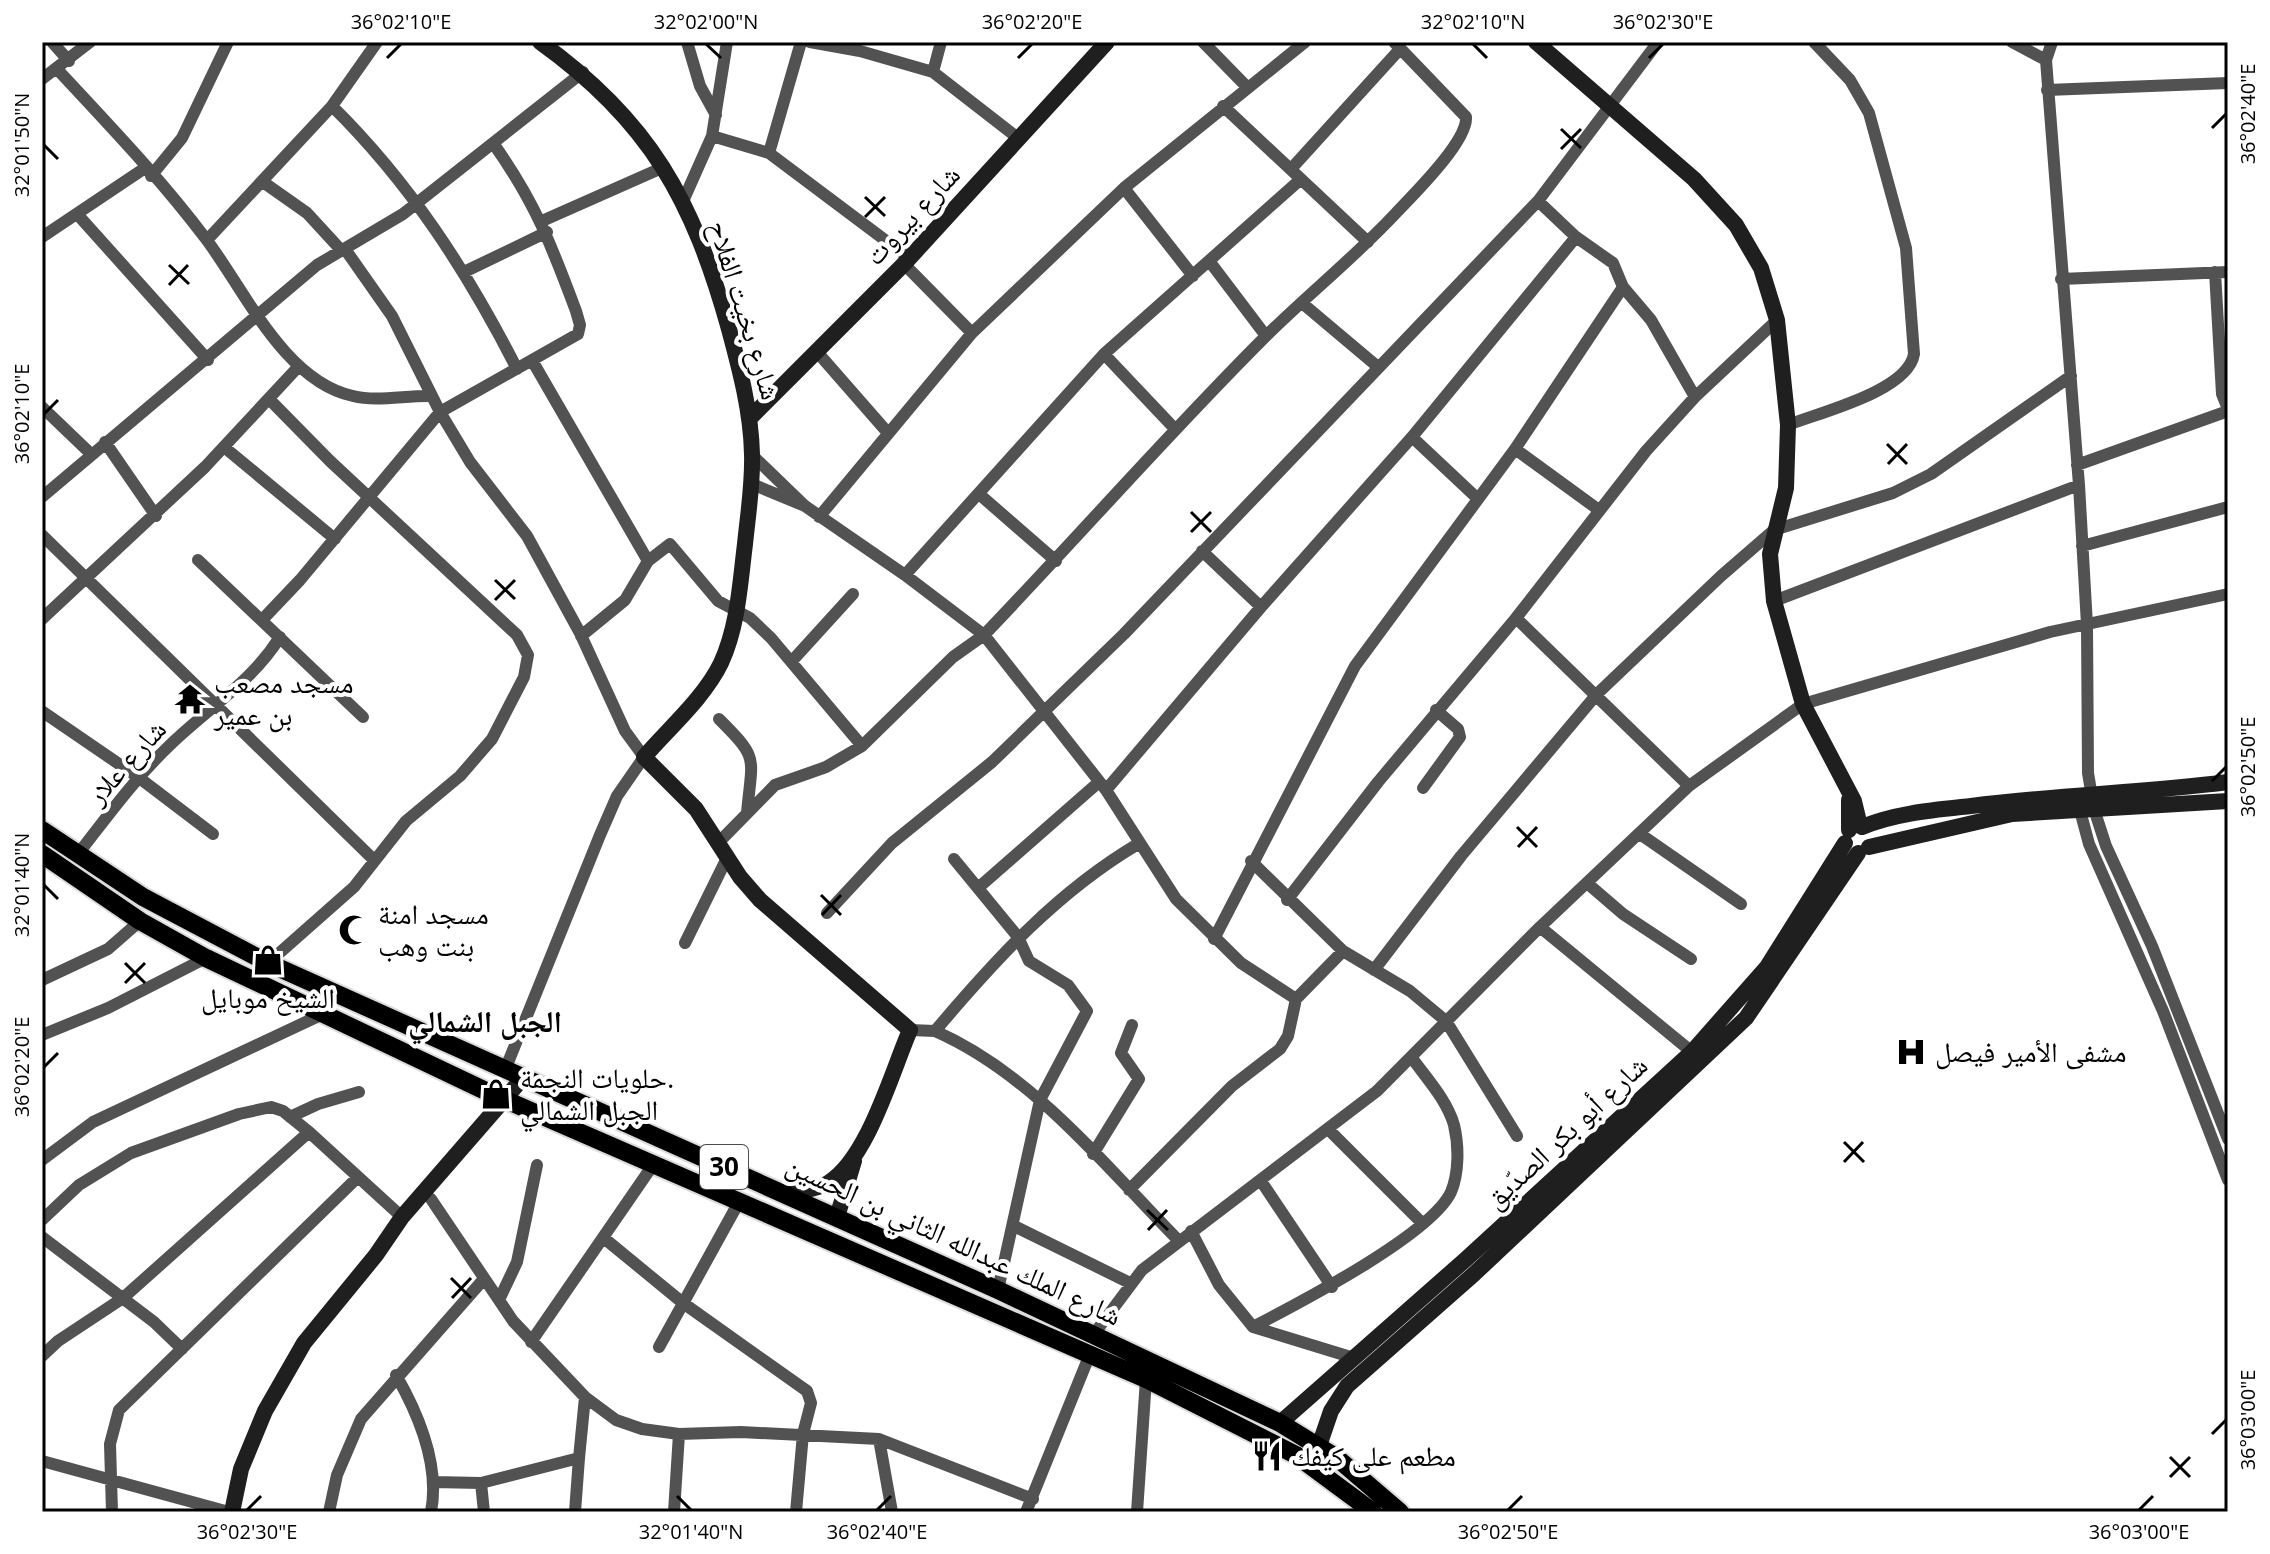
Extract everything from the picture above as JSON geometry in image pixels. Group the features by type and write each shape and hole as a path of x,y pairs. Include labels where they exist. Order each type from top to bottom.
{"main road":[{"name":"شارع الملك عبدالله الثاني بن الحسين","path":"42,830 191,925 268,963 998,1290 1280,1423 1337,1458 1400,1512"},
{"name":"شارع الملك عبدالله الثاني بن الحسين","path":"42,854 140,921 206,958 511,1101 1146,1379 1271,1441 1326,1475 1373,1512"},
{"path":"1326,1475 1337,1458"}],"street":[{"path":"52,42 69,61"},
{"path":"42,79 90,42"},
{"path":"42,221 45,235 148,172 182,138 228,42"},
{"path":"207,240 332,106 377,42"},
{"name":"شارع بخيت الفلاح","path":"505,1070 617,796 644,757 711,679 726,650 736,610 752,484 750,418 719,295 684,199 622,110 583,72 540,42"},
{"path":"687,42 700,86 716,115"},
{"path":"684,199 712,136 727,42"},
{"path":"769,153 801,42"},
{"path":"810,42 860,51 933,72 1018,138"},
{"path":"933,72 941,42"},
{"name":"شارع بيروت","path":"750,418 818,353 906,261 1107,42"},
{"path":"1203,42 1247,87"},
{"path":"819,517 972,333 1124,188 1305,42"},
{"path":"1536,42 1660,147 1736,225 1754,252 1777,320 1788,425 1786,488 1774,530 1770,569 1774,601 1803,704 1850,794 1857,838 2228,782"},
{"path":"827,913 903,833 980,772 1046,712 1538,201 1658,42"},
{"path":"1788,425 1886,387 1910,369 1914,354 1906,248 1869,113 1850,80 1814,42"},
{"path":"2012,42 2046,60"},
{"path":"2052,42 2046,60 2047,90 2071,376 2087,625 2086,802 2089,844 2163,1011 2228,1180"},
{"path":"719,842 775,785 826,767 862,746 953,657 984,635 1056,561 1175,429 1266,336 1368,242 1440,163 1466,127 1462,113 1397,46 1291,169"},
{"path":"57,69 207,240 258,316 299,366 352,396 432,396"},
{"path":"42,497 317,265 388,224 583,72"},
{"path":"2047,90 2228,83"},
{"path":"332,106 379,154 417,201 464,272 517,369"},
{"path":"1223,106 1368,242"},
{"path":"712,136 769,153 906,261 972,333"},
{"path":"262,620 335,539 440,412 571,340 580,325 545,227 527,190 493,143"},
{"path":"464,272 664,167"},
{"path":"905,575 1104,354 1301,179"},
{"path":"263,182 307,213 343,249 392,316 440,412 470,462 527,536 581,636 625,731 644,757 696,809 727,858 760,900 910,1030 935,1031 967,1048 1040,1100 1178,1240"},
{"path":"1124,188 1193,276"},
{"path":"1538,201 1576,237 1613,263 1623,287 1651,320 1695,397"},
{"path":"78,215 208,360"},
{"path":"978,888 1103,786 1412,437 1576,237"},
{"path":"1210,262 1266,336"},
{"path":"2061,279 2221,272 2222,394 2228,410 2077,465"},
{"path":"1214,939 1251,861 1355,666 1515,449 1623,287"},
{"path":"1302,303 1378,367"},
{"path":"1287,900 1436,710 1516,618 1599,510 1695,397 1777,320"},
{"path":"818,353 888,433"},
{"path":"1104,354 1175,429"},
{"path":"533,362 648,561"},
{"path":"42,619 156,516 299,366"},
{"path":"1374,970 1470,845 1597,694 1774,530 1912,484 1977,444 2071,376"},
{"path":"268,963 354,887 406,821 460,776 492,739 524,677 528,655 517,635 269,399"},
{"path":"42,407 91,454"},
{"path":"1412,437 1478,499"},
{"path":"105,442 156,516"},
{"path":"224,447 335,539"},
{"path":"1515,449 1599,510"},
{"path":"752,455 819,517 905,575 984,635 1103,786 1161,881 1214,939 1265,981 1296,999"},
{"path":"752,484 805,506"},
{"path":"1774,601 2079,485"},
{"path":"979,494 1056,561"},
{"path":"2082,546 2228,507"},
{"path":"42,535 374,860"},
{"path":"581,636 625,600 648,561 667,544 674,546 718,601 757,624 792,661 862,746"},
{"path":"1202,551 1261,607"},
{"path":"198,560 363,717"},
{"path":"792,661 853,594"},
{"path":"1094,1334 1130,1283 1178,1240 1329,1130 1412,1058 1540,927 1689,786 1803,704 2050,632 2228,594"},
{"path":"1516,618 1689,786"},
{"name":"شارع علار","path":"78,854 138,777 243,684 280,637"},
{"path":"1423,788 1460,737 1458,729 1436,710"},
{"path":"43,712 138,777 213,834"},
{"path":"719,719 748,748 752,758 747,813"},
{"path":"2086,802 2228,801"},
{"path":"2086,802 2152,946 2228,1139"},
{"path":"1640,834 1741,904"},
{"name":"شارع أبو بكر الصدّيق","path":"1280,1423 1692,1052 1767,967 1857,838"},
{"name":"شارع أبو بكر الصدّيق","path":"1319,1446 1331,1411 1347,1386 1485,1263 1746,1018 1857,838"},
{"path":"935,1031 1018,937 1085,877 1138,844"},
{"path":"685,943 727,858"},
{"path":"954,859 1018,937 1025,955 1036,967 1068,985 1087,1008 1086,1017 1040,1100 998,1290"},
{"path":"1251,861 1287,900 1343,951 1410,991 1446,1021 1517,1136"},
{"path":"1587,883 1623,914 1691,959"},
{"path":"42,980 108,949 140,921"},
{"path":"1540,927 1692,1052"},
{"path":"1129,1190 1232,1086 1280,1049 1288,1036 1296,999 1343,951"},
{"path":"42,1035 108,1008 206,958"},
{"path":"42,1160 93,1122 325,1013"},
{"path":"1093,1154 1139,1079 1121,1053 1132,1025"},
{"path":"837,1217 856,1152 876,1114 910,1030"},
{"path":"1253,1327 1332,1287 1422,1223 1450,1193 1457,1141 1447,1106 1412,1058"},
{"path":"376,1255 431,1199 528,1081"},
{"path":"290,1117 359,1092"},
{"path":"42,1461 231,1512 241,1469 287,1368 402,1217 511,1101"},
{"path":"42,1220 90,1177 131,1153 271,1107 309,1132 402,1217"},
{"path":"1329,1130 1422,1223"},
{"path":"42,1356 58,1341 123,1298 309,1132"},
{"path":"786,1194 829,1183 856,1152"},
{"path":"531,1342 605,1239 655,1162"},
{"path":"499,1300 517,1262 537,1165"},
{"path":"112,1512 110,1444 115,1416 125,1401 357,1178"},
{"path":"1261,1181 1332,1287"},
{"path":"431,1199 483,1280 531,1342 585,1397 616,1420 642,1429 679,1434 803,1434 879,1439 1033,1499"},
{"path":"659,1347 740,1200"},
{"path":"1014,1226 1130,1283"},
{"path":"1191,1231 1219,1285 1253,1327 1354,1358"},
{"path":"42,1237 123,1298 182,1349"},
{"path":"605,1239 683,1303 802,1385 811,1403 803,1434 796,1512"},
{"path":"329,1512 350,1439 369,1407 458,1313 483,1280"},
{"path":"1026,1512 1090,1354"},
{"path":"396,1375 422,1431 433,1482 431,1512"},
{"path":"1137,1512 1146,1379"},
{"path":"575,1512 585,1397"},
{"path":"674,1512 679,1434"},
{"path":"879,1439 892,1512"},
{"path":"433,1482 481,1483 579,1458"},
{"path":"481,1483 484,1512"}],"place":[{"name":"مسجد مصعب بن عمير","path":"190,699"},
{"name":"مسجد امنة بنت وهب","path":"354,930"},
{"name":"الشيخ موبايل","path":"268,960"},
{"name":"مشفى الأمير فيصل","path":"1911,1052"},
{"name":"حلويات النجمة. الجبل الشمالي","path":"496,1094"},
{"name":"مطعم على كيفك","path":"1267,1456"}],"district":[{"name":"الجبل الشمالي","path":"485,1022"}]}
